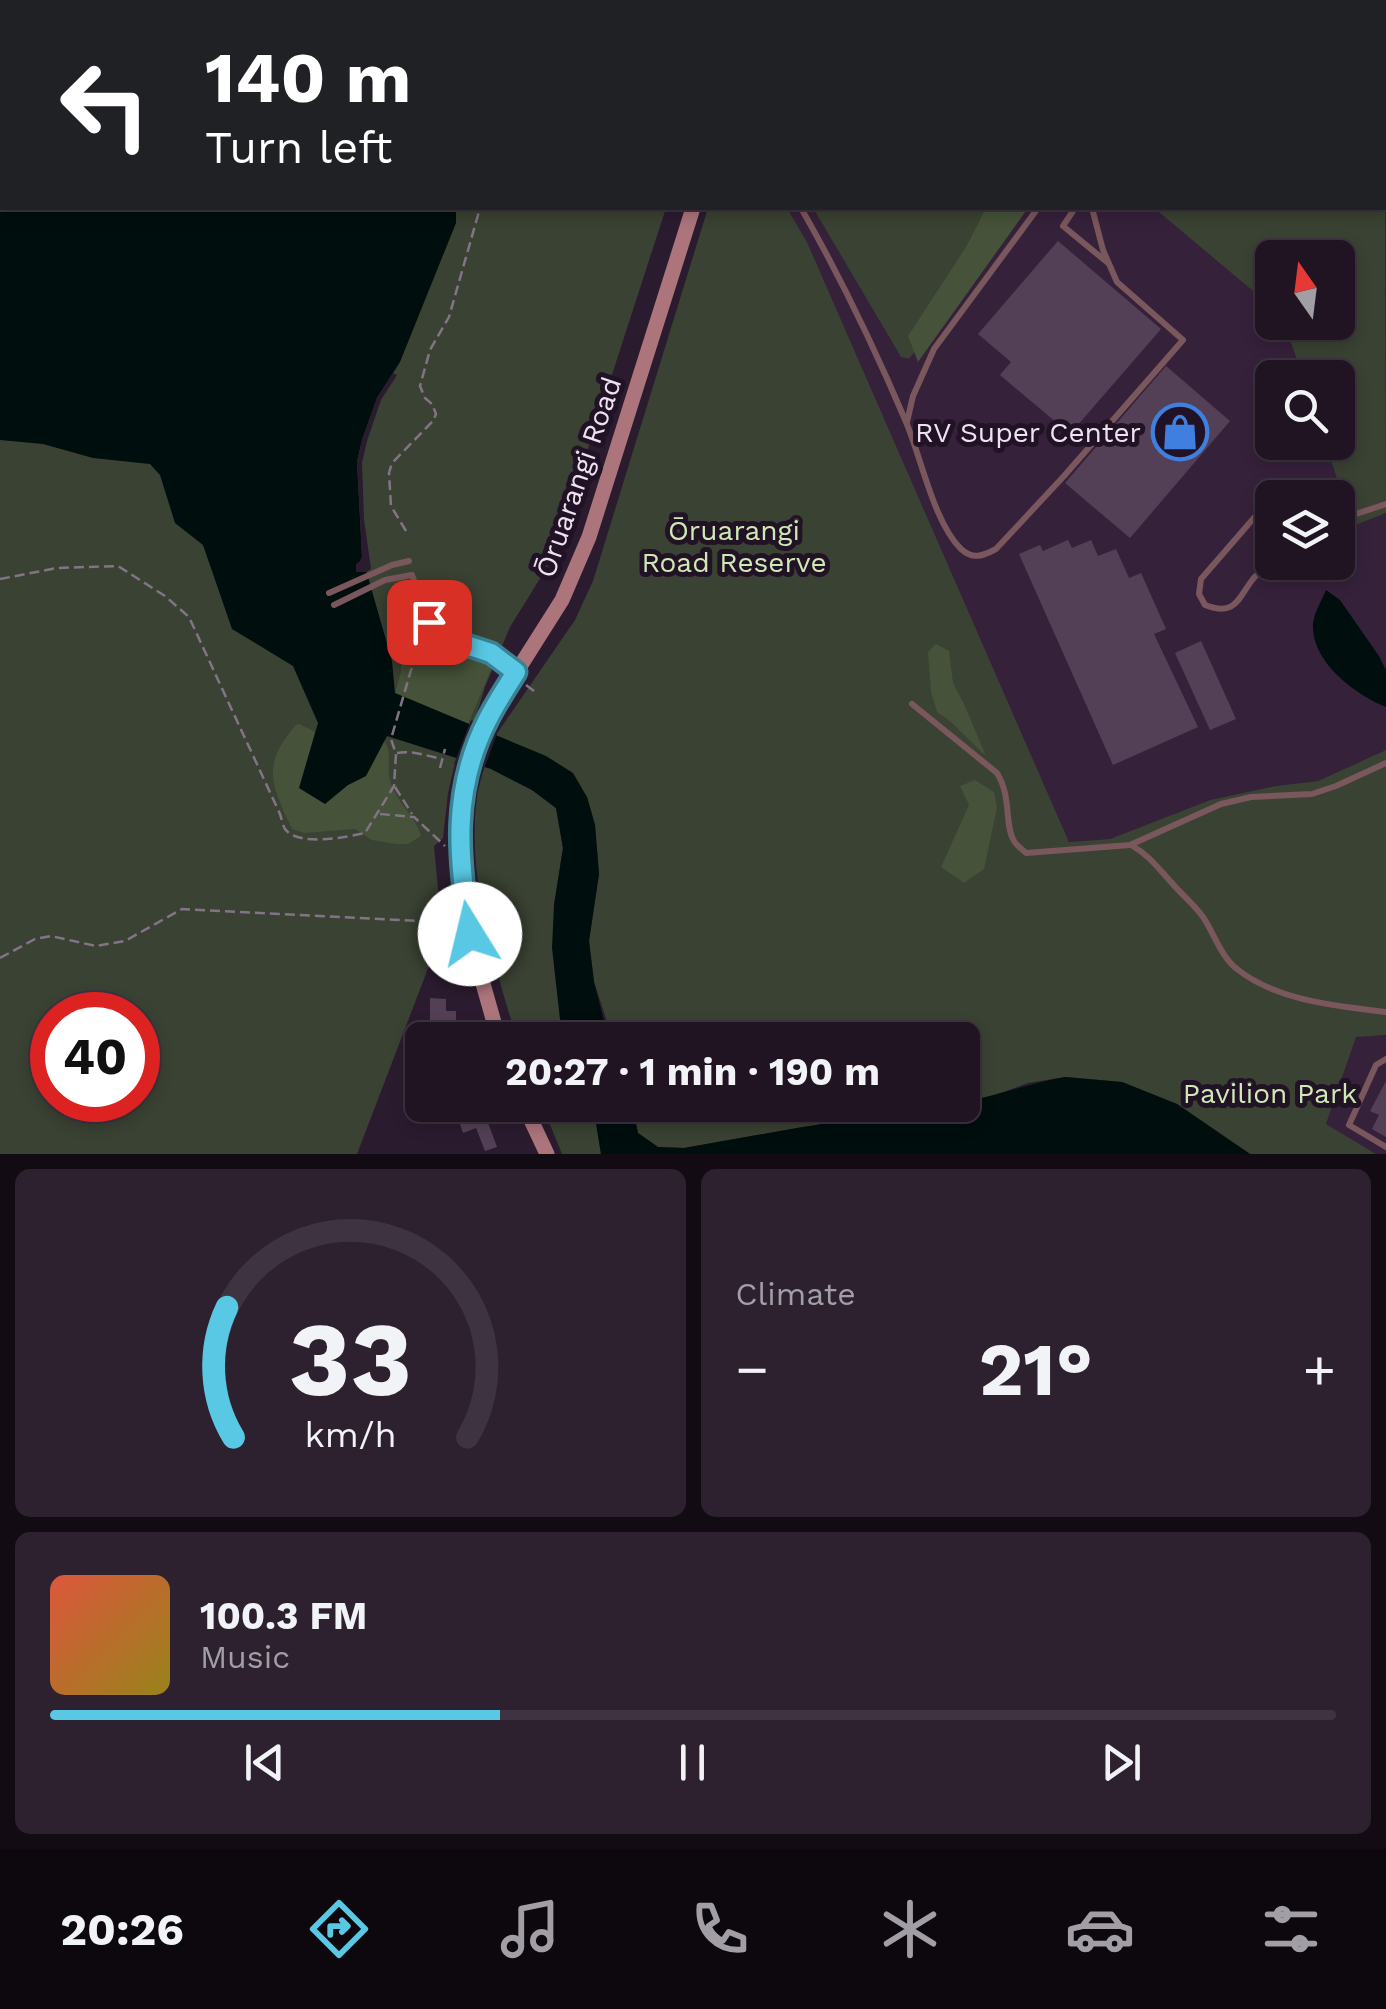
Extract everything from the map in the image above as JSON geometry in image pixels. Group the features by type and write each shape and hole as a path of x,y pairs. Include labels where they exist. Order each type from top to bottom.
{"street":[{"name":"Ōruarangi Road","path":"494,1022 473,947 462,882 460,823 466,776 488,717 562,600 589,537 692,210"},
{"path":"532,1122 547,1154"}],"lane":[{"path":"802,210 825,249 906,423 940,515 960,548 972,556 983,556 996,549 1183,340 1117,282 1093,210"},
{"path":"906,423 913,396 934,350 1037,210"},
{"path":"1074,210 1064,226 1109,264"},
{"path":"1355,514 1386,504"},
{"path":"1255,516 1200,579 1198,594 1206,606 1216,610 1232,606 1255,578"},
{"path":"330,593 392,564 408,561"},
{"path":"334,605 385,580 412,575 429,622 442,637 491,653 516,672"},
{"path":"912,704 996,773 1008,800 1012,838 1026,853 1130,845 1220,804 1312,794 1386,762"},
{"path":"1130,845 1160,867 1202,916 1237,970 1296,998 1386,1012"},
{"path":"1386,1059 1376,1065 1349,1125 1386,1147"}],"path":[{"path":"406,531 392,506 388,474 392,463 434,421 432,404 420,386 430,350 450,317 479,210"},
{"path":"0,579 57,568 118,566 165,596 189,617 288,833 306,838 334,839 365,833 394,786 396,754 391,739 402,694 417,654 428,639 429,622"},
{"path":"440,768 445,748"},
{"path":"396,754 405,752 442,760"},
{"path":"394,786 414,817 448,849"},
{"path":"378,814 414,817"},
{"path":"0,958 36,939 51,936 96,946 125,941 182,909 420,921 455,914"}],"shaded area":[{"path":"0,210 456,210 456,223 400,362 377,398 362,440 357,462 362,556 392,661 395,693 546,756 573,773 587,797 595,825 599,874 589,941 604,1022 560,1019 552,948 563,848 556,808 532,790 491,769 387,736 366,776 325,804 299,788 318,723 293,666 232,629 203,545 175,523 160,475 150,464 93,458 43,444 0,440"},
{"path":"788,210 814,210 901,357 909,359 941,320 1014,210 1156,210 1255,293 1255,340 1290,340 1297,360 1255,360 1255,460 1331,460 1337,480 1255,480 1255,580 1355,580 1355,525 1386,513 1386,750 1318,781 1210,800 1110,839 1069,842 807,242"},
{"path":"1326,590 1340,600 1379,656 1386,670 1386,707 1350,686 1321,654 1313,623"},
{"path":"1386,1035 1386,1154 1376,1154 1326,1124 1356,1036"},
{"path":"1065,1077 1122,1082 1177,1104 1250,1154 601,1154 596,1122 636,1122 638,1133 658,1147 684,1148 835,1122 980,1122 980,1098"}],"green space":[{"path":"0,210 665,210 546,569 510,627 485,687 473,726 496,735 575,620 593,581 707,210 788,210 807,242 1069,842 1110,839 1210,800 1318,781 1386,750 1386,1035 1356,1037 1326,1124 1376,1154 1250,1154 1177,1104 1122,1082 1065,1077 1028,1083 980,1099 980,1022 607,1022 594,982 589,941 599,874 595,825 587,797 491,769 532,790 556,808 563,848 554,905 562,1022 512,1022 479,889 475,827 484,767 456,759 443,838 434,846 442,932 357,1154 0,1154"},
{"path":"814,210 1014,210 941,320 909,359 901,357"},
{"path":"985,210 1027,210 918,362 908,336 966,247"},
{"path":"1156,210 1385,210 1386,513 1355,525 1355,480 1337,480 1331,460 1355,460 1355,360 1297,360 1290,340 1355,340 1355,240 1255,240 1255,293"},
{"path":"418,637 484,657 493,665 468,724 395,693 401,652"},
{"path":"936,644 949,651 953,683 986,756 937,712 928,652"},
{"path":"299,724 315,732 300,788 348,785 366,776 384,741 393,788 421,836 408,844 396,844 372,840 355,829 304,833 292,829 273,776 277,752"},
{"path":"975,780 994,792 997,808 984,869 964,883 941,867 969,805 960,786"},
{"path":"549,1122 596,1122 601,1154 562,1154"},
{"path":"636,1122 835,1122 684,1148 658,1147 638,1133"}],"pier":[{"path":"393,373 397,375 381,400 362,463 371,569 356,572 362,556 357,462 377,398"},
{"path":"471,720 498,731 483,772 454,764"}],"building":[{"path":"1058,241 1161,329 1070,434 1000,375 1011,362 978,334"},
{"path":"1166,366 1230,421 1130,538 1065,483"},
{"path":"1068,540 1072,548 1091,540 1098,556 1116,549 1129,578 1141,573 1166,629 1154,634 1198,727 1113,765 1019,554 1040,545 1043,551"},
{"path":"411,604 415,622 402,625 396,611"},
{"path":"1201,641 1236,719 1210,730 1175,653"},
{"path":"430,998 446,999 446,1011 456,1011 456,1022 430,1022"},
{"path":"1386,1081 1386,1137 1372,1129 1379,1115 1370,1111"},
{"path":"459,1122 488,1122 497,1147 485,1151 476,1128 463,1133"}],"place":[{"name":"RV Super Center","path":"1180,432"}],"route":[{"path":"429,622 442,637 491,653 516,672 488,717 462,798 459,853 470,934"}],"park label":[{"name":"Ōruarangi Road Reserve","path":"734,546"},
{"name":"Pavilion Park","path":"1270,1093"}]}
